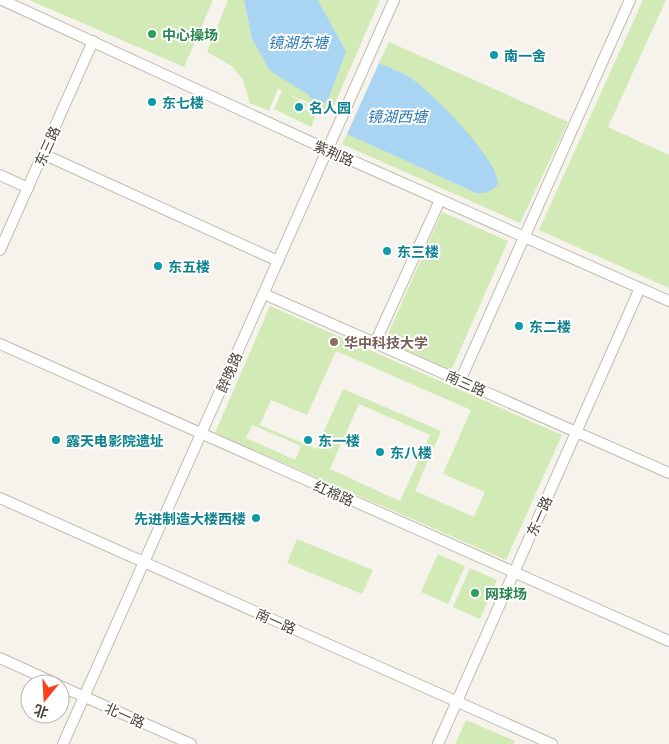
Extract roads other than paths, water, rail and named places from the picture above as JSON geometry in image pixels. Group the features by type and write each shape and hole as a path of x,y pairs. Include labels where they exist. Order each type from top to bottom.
{"street":[{"name":"紫荆路","path":"2,0 328,150 669,301"},
{"name":"醉晚路","path":"64,744 394,0"},
{"path":"460,381 523,236 630,0"},
{"name":"东三路","path":"0,250 93,41"},
{"path":"43,154 278,261"},
{"path":"0,175 28,188"},
{"path":"375,343 440,200"},
{"name":"东一路","path":"438,744 640,288"},
{"name":"南三路","path":"264,294 669,473"},
{"name":"红棉路","path":"0,344 669,642"},
{"name":"南一路","path":"0,498 552,744"},
{"name":"北一路","path":"0,658 34,674"},
{"name":"北一路","path":"70,691 191,744"}],"water":[{"name":"镜湖东塘","path":"244,0 318,0 346,51 328,100 318,106 309,95 270,71 252,39"},
{"name":"镜湖西塘","path":"379,63 411,78 463,127 488,159 495,173 498,184 493,189 486,193 476,193 347,134"}],"place":[{"name":"中心操场","path":"152,34"},
{"name":"南一舍","path":"494,55"},
{"name":"东七楼","path":"152,102"},
{"name":"名人园","path":"299,107"},
{"name":"东三楼","path":"387,251"},
{"name":"东五楼","path":"158,266"},
{"name":"东二楼","path":"519,326"},
{"name":"华中科技大学","path":"334,342"},
{"name":"露天电影院遗址","path":"56,440"},
{"name":"东一楼","path":"308,440"},
{"name":"东八楼","path":"380,452"},
{"name":"先进制造大楼西楼","path":"256,518"},
{"name":"网球场","path":"475,593"}]}
